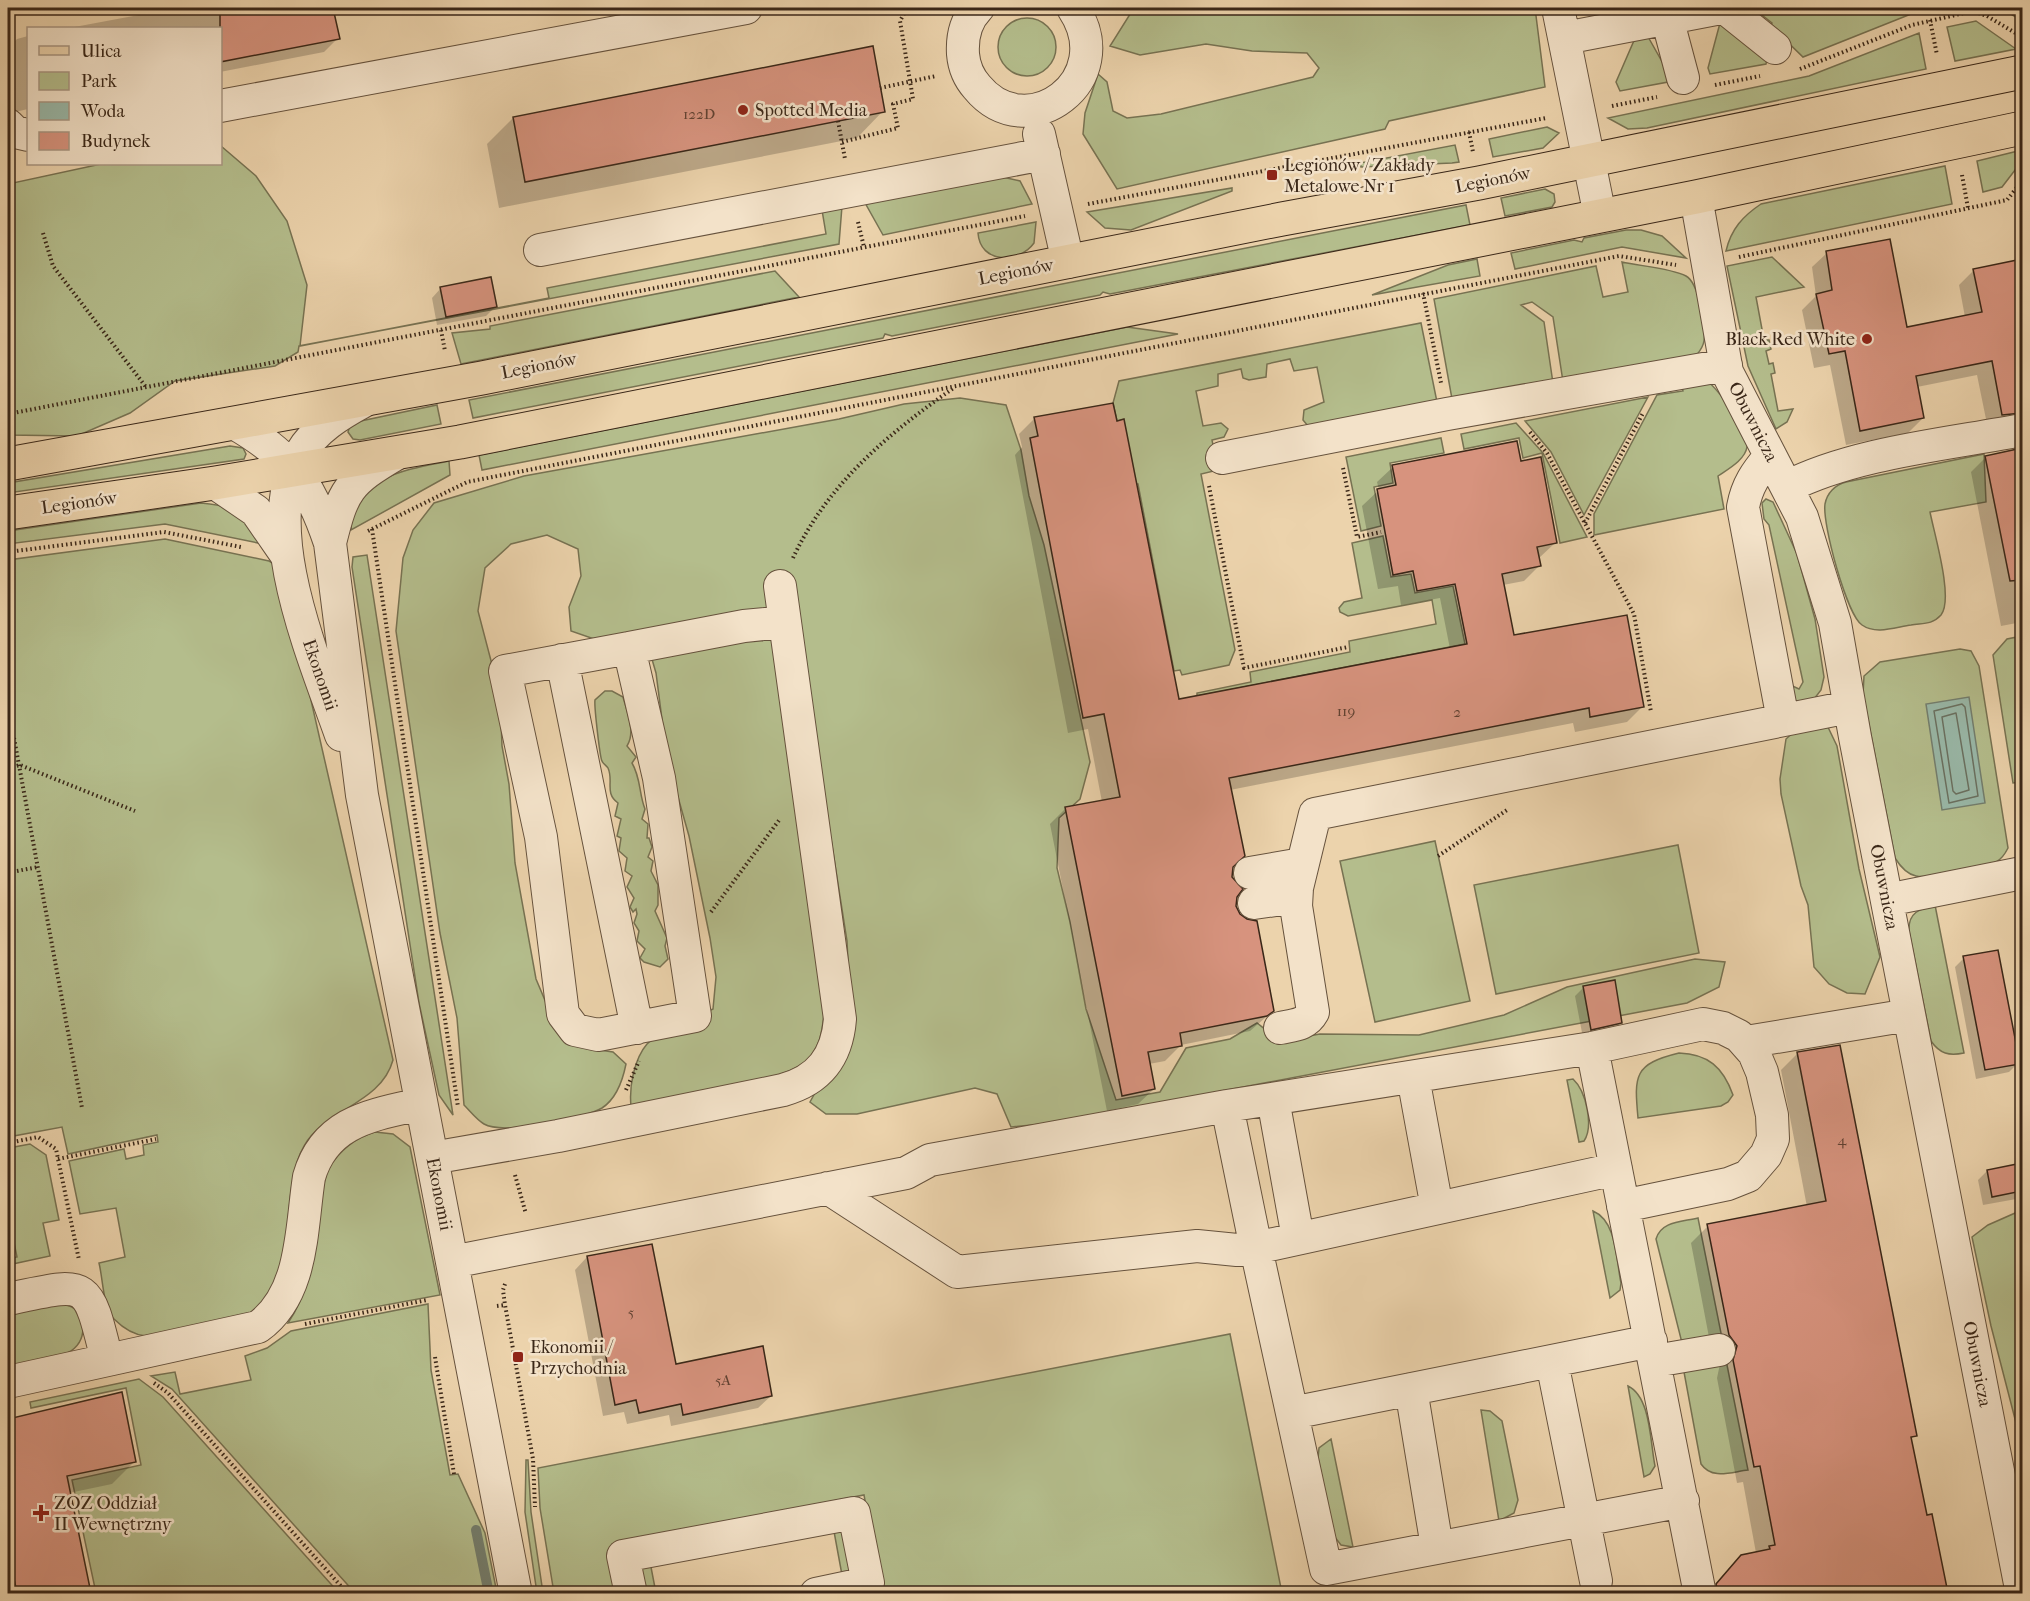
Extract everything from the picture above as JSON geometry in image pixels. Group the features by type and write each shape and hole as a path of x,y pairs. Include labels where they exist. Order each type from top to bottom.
{"main road":[{"name":"Legionów","path":"8,464 366,399 1589,161 2022,72"},
{"name":"Legionów","path":"8,513 396,454 1696,197 2022,128"}],"street":[{"path":"222,106 746,8"},
{"path":"975,8 966,25 962,44 971,80 982,94 998,105 1016,110 1034,110 1057,102 1075,86 1085,65 1088,41 1082,22 1073,8"},
{"path":"1558,8 1600,216"},
{"path":"1565,38 1723,8 1775,48"},
{"path":"1667,18 1683,78"},
{"path":"1034,110 1068,262"},
{"path":"8,124 15,132 27,135"},
{"path":"540,250 850,189 1044,154"},
{"name":"Obuwnicza","path":"1696,197 1727,372 1802,517 1835,623 1849,707 1909,1015 2012,1480 2022,1593"},
{"path":"1215,468 1447,414 1726,365"},
{"name":"Ekonomii","path":"362,795 308,639 285,553 285,500 292,468 302,451 335,417 366,399"},
{"name":"Ekonomii","path":"234,423 267,443 292,468 312,495 330,543 362,795 516,1593"},
{"path":"1787,487 1827,470 1874,458 2022,430"},
{"name":"Ekonomii","path":"330,543 341,501 348,490 361,476 396,454"},
{"path":"1770,456 1746,490 1743,507 1783,720"},
{"name":"Ekonomii","path":"215,483 256,511 285,553"},
{"path":"432,1158 558,1136 799,1086 820,1070 834,1048 840,1019 780,586"},
{"path":"629,648 659,778 695,1016 598,1035 575,1030 563,1014 541,837 505,671 744,626 785,622"},
{"path":"562,660 637,1028"},
{"path":"1281,1028 1302,1024 1309,1020 1313,1012 1296,897 1315,814 1849,707"},
{"path":"1296,897 1252,888 1302,864"},
{"path":"1887,900 2022,873"},
{"path":"1746,1042 1909,1015"},
{"path":"452,1262 906,1173 930,1160 1227,1106 1592,1048 1703,1024 1723,1028 1746,1042 1762,1072 1772,1115 1773,1139 1766,1155 1748,1176 1728,1184 1623,1206"},
{"path":"1592,1048 1700,1593"},
{"path":"1413,1077 1437,1208"},
{"path":"1273,1100 1298,1238"},
{"path":"8,1382 250,1330 266,1322 282,1303 296,1270 309,1177 312,1166 327,1142 339,1132 367,1116 421,1104"},
{"path":"1227,1106 1326,1569 1683,1501"},
{"path":"828,1188 957,1272 1197,1246 1237,1250 1256,1248 1616,1168"},
{"path":"8,1299 62,1288 72,1289 88,1298 94,1308 107,1360"},
{"path":"1292,1413 1552,1362 1653,1351 1719,1350"},
{"path":"1552,1362 1596,1581"},
{"path":"1411,1389 1437,1547"},
{"path":"631,1593 623,1556 854,1513 868,1583 816,1593"}],"path":[{"path":"842,142 898,128 893,104 913,99 900,21 907,8"},
{"path":"1987,16 2022,37"},
{"path":"1930,20 1939,64"},
{"path":"880,88 967,70"},
{"path":"1084,205 1548,118"},
{"path":"838,121 850,189"},
{"path":"1469,132 1474,160"},
{"path":"1960,165 1968,208"},
{"path":"1738,258 2007,200 2022,181"},
{"path":"8,414 1035,214"},
{"path":"43,232 53,266 146,387"},
{"path":"361,534 466,482 1619,256 1678,266"},
{"path":"1423,293 1447,414"},
{"path":"780,586 810,526 832,492 856,466 917,413 957,385"},
{"path":"1585,523 1644,411"},
{"path":"1525,427 1547,453 1634,614 1652,711 1641,714 1646,748"},
{"path":"1342,463 1357,537 1381,532"},
{"path":"1215,468 1244,668 1348,647"},
{"path":"372,529 459,1110"},
{"path":"8,552 164,532 251,550"},
{"path":"14,738 82,1108"},
{"path":"8,768 20,765 135,811"},
{"path":"1438,856 1527,796 1525,772"},
{"path":"17,871 38,867"},
{"path":"8,1143 38,1137 56,1149 88,1298"},
{"path":"58,1159 156,1139"},
{"path":"510,1143 512,1164 538,1259 505,1283 503,1290 533,1459 537,1518"},
{"path":"399,1304 419,1301"},
{"path":"497,1306 505,1305"},
{"path":"434,1351 435,1374 454,1474"},
{"path":"150,1380 168,1393 348,1593"}],"green space":[{"path":"1154,8 1535,8 1545,87 1389,121 1385,129 1117,189 1083,134 1085,113 1098,74 1107,82 1113,111 1127,118 1161,114 1313,77 1319,68 1307,53 1252,51 1206,44 1140,55 1110,46 1132,11"},
{"path":"1753,8 1945,8 1911,14 1803,57 1771,26 1772,23"},
{"path":"2001,8 2022,8 2022,21"},
{"path":"1027,18 1038,20 1051,31 1056,47 1054,58 1043,71 1027,76 1016,74 1003,63 998,47 1000,36 1011,23"},
{"path":"1976,21 2016,49 1955,61 1947,27"},
{"path":"1720,23 1767,58 1766,64 1710,74 1708,68"},
{"path":"1919,33 1926,69 1647,128 1628,129 1608,118 1809,76"},
{"path":"1647,35 1669,74 1668,82 1620,91 1616,82 1636,36"},
{"path":"1547,127 1559,133 1543,148 1493,157 1489,139"},
{"path":"1455,145 1459,162 1361,167 1360,163"},
{"path":"222,147 256,176 287,221 307,285 298,352 275,366 175,381 130,413 77,436 8,435 8,184 96,165 222,165"},
{"path":"2022,150 2022,161 2002,187 1983,192 1977,161"},
{"path":"1945,166 1952,204 1726,251 1731,236 1739,224 1761,204"},
{"path":"998,176 1020,181 1032,204 883,235 864,201"},
{"path":"1232,188 1232,191 1131,230 1105,228 1087,212"},
{"path":"1545,189 1554,194 1555,202 1552,207 1505,216 1501,198"},
{"path":"1466,205 1470,225 1110,294 1103,292 1100,295 892,336 885,334 883,338 473,418 469,400"},
{"path":"842,206 839,244 349,337 549,298 547,288 826,234 822,210"},
{"path":"1036,222 1034,243 1019,255 1001,258 985,251 980,243 978,233"},
{"path":"1626,230 1641,230 1662,236 1686,258 1622,247 1515,269 1511,253 1574,240 1582,242 1584,238"},
{"path":"1772,257 1804,287 1756,297 1764,340 1769,340 1771,349 1766,351 1769,364 1773,363 1775,373 1771,374 1778,411 1793,409 1787,422 1776,429 1748,366 1727,266"},
{"path":"1477,259 1480,276 1372,295 1448,265"},
{"path":"1622,262 1672,271 1691,280 1701,306 1704,326 1701,350 1695,357 1564,388 1553,317 1532,302 1521,305 1544,322 1554,390 1452,399 1434,299 1596,266 1603,297 1628,292"},
{"path":"775,271 799,297 461,364 452,333 490,329 490,326"},
{"path":"1421,323 1437,402 1308,426 1303,420 1304,410 1324,402 1317,367 1294,371 1290,359 1267,364 1266,377 1249,380 1243,378 1241,369 1218,374 1218,386 1196,391 1203,426 1221,423 1228,429 1224,437 1212,440 1218,470 1201,474 1235,650 1229,665 1182,675 1180,670 1174,671 1138,484 1135,484 1123,420 1117,421 1113,403 1119,381"},
{"path":"1127,327 1178,334 482,470 479,455"},
{"path":"1706,380 1732,411 1747,440 1746,452 1743,456 1736,464 1718,476 1724,509 1594,535 1594,514 1657,395 1683,391 1681,383"},
{"path":"1648,397 1584,515 1551,452 1525,421"},
{"path":"960,398 1006,405 1021,450 1029,496 1044,545 1090,762 1080,799 1059,818 1057,868 1070,922 1086,1009 1116,1100 1160,1092 1186,1048 1230,1039 1257,1023 1280,1041 1320,1034 1419,1035 1504,1015 1567,987 1695,959 1725,962 1719,987 1687,1003 1053,1123 1011,1127 997,1094 975,1088 857,1114 826,1114 810,1102 821,1082 849,985 847,941 831,839 824,1014 820,1039 811,1056 793,1069 750,1083 631,1106 633,1074 642,1050 659,1035 713,1009 716,977 689,836 667,758 656,673 647,642 597,640 571,631 569,607 581,576 578,549 547,535 511,544 485,568 478,611 500,695 502,746 509,784 515,863 536,979 547,1005 593,1049 613,1052 626,1064 615,1094 607,1104 593,1112 562,1121 525,1127 494,1127 481,1122 464,1105 457,1018 440,933 396,631 403,558 413,530 434,503 524,476 839,419 904,404"},
{"path":"437,405 441,424 360,440 353,439 348,432 350,425 356,422"},
{"path":"1516,423 1543,453 1587,537 1560,543 1542,453 1523,458 1519,438 1464,449 1461,434"},
{"path":"1441,438 1444,453 1390,463 1393,483 1374,487 1381,526 1361,531 1346,457"},
{"path":"230,446 243,448 246,454 244,459 8,493 8,483"},
{"path":"1984,454 1986,502 1930,512 1944,581 1944,607 1941,615 1927,623 1886,630 1873,630 1862,625 1849,605 1831,548 1825,515 1825,504 1830,493 1842,483"},
{"path":"449,461 450,475 351,530 354,512 361,498 372,487 385,478 401,472"},
{"path":"1766,499 1773,502 1797,554 1815,619 1824,677 1821,690 1811,703 1795,704 1786,683 1799,689 1803,682 1769,525 1764,519 1762,503"},
{"path":"201,503 224,506 240,513 252,525 263,544 165,524 8,544 8,531"},
{"path":"1383,536 1391,577 1411,574 1415,593 1453,586 1465,644 1197,696 1197,693 1251,682 1250,672 1350,652 1349,641 1436,624 1432,600 1348,616 1340,612 1339,608 1344,602 1362,598 1352,543"},
{"path":"165,539 269,561 278,566 290,608 393,1060 387,1075 377,1087 325,1123 313,1133 304,1146 297,1162 293,1181 283,1261 277,1280 263,1304 257,1310 239,1316 146,1336 133,1333 117,1322 110,1314 105,1301 99,1263 125,1257 116,1208 80,1214 69,1161 124,1149 126,1159 144,1155 143,1145 158,1142 157,1135 68,1154 62,1127 8,1137 8,857 12,856 8,834 8,560"},
{"path":"367,555 453,1115 439,1095 419,1003 352,567 353,557"},
{"path":"2022,636 2022,782 2013,783 1993,655 2007,639"},
{"path":"1960,649 1971,651 1979,666 2008,848 1996,862 1968,870 1916,876 1906,872 1895,858 1863,694 1864,676 1880,662"},
{"path":"605,691 612,691 623,697 630,722 631,735 627,746 636,757 632,763 645,809 642,819 648,824 647,838 652,847 648,857 653,861 651,871 658,885 658,905 655,911 667,938 665,946 668,959 660,967 644,962 640,958 645,949 637,941 639,931 634,923 637,914 636,909 633,912 630,907 634,898 627,887 632,876 625,871 627,858 619,851 621,838 617,836 621,819 615,816 618,803 611,795 610,773 602,761 595,712 595,700"},
{"path":"1826,723 1837,746 1859,869 1880,957 1865,994 1847,993 1829,984 1814,967 1808,905 1801,886 1781,794 1780,779 1786,739 1799,727"},
{"path":"1435,841 1470,1001 1375,1022 1340,861"},
{"path":"1678,845 1699,953 1496,994 1474,885"},
{"path":"1935,905 1964,1053 1945,1053 1931,1041 1909,931 1911,919 1916,912"},
{"path":"1679,1053 1698,1056 1713,1064 1724,1077 1733,1095 1721,1106 1638,1118 1636,1091 1640,1074 1653,1062"},
{"path":"1573,1079 1582,1092 1588,1118 1587,1135 1584,1141 1579,1142 1567,1080"},
{"path":"375,1132 393,1134 410,1147 440,1295 288,1323 298,1305 310,1267 319,1208 328,1169 348,1146"},
{"path":"30,1144 46,1155 59,1220 43,1223 50,1256 8,1265 8,1259 17,1257 9,1204 8,1151 9,1148"},
{"path":"2022,1210 2022,1446 1991,1326 1972,1237 1988,1225"},
{"path":"1593,1211 1607,1223 1614,1242 1621,1283 1620,1290 1610,1298"},
{"path":"1698,1218 1722,1338 1682,1343 1656,1239 1662,1229 1667,1226"},
{"path":"60,1304 74,1308 81,1316 83,1333 78,1344 60,1356 8,1367 8,1314"},
{"path":"428,1304 431,1370 450,1475 458,1474 485,1533 497,1593 355,1593 172,1389 151,1376 175,1372 180,1394 251,1380 245,1356 267,1348 291,1331"},
{"path":"1230,1334 1282,1593 882,1593 864,1495 612,1544 621,1593 554,1593 540,1508 538,1468"},
{"path":"1726,1360 1748,1470 1716,1473 1705,1469 1701,1464 1684,1372"},
{"path":"139,1379 163,1397 339,1593 96,1593 72,1480 141,1465 126,1388 31,1408 30,1402"},
{"path":"1628,1386 1641,1400 1648,1421 1655,1466 1650,1474 1644,1477"},
{"path":"1481,1410 1490,1411 1502,1421 1518,1500 1514,1513 1499,1521"},
{"path":"1331,1439 1353,1547 1341,1545 1334,1536 1318,1458 1319,1448"},
{"path":"526,1460 528,1460 531,1512 543,1593 537,1593 525,1512"},
{"path":"833,1526 841,1527 851,1569 842,1575"},
{"path":"650,1562 656,1593 641,1593 639,1571"}],"water":[{"path":"1969,697 1985,803 1942,810 1926,704"}],"building":[{"path":"220,8 333,8 340,39 222,62 222,27 220,27"},
{"path":"873,46 885,112 525,182 513,117"},
{"path":"1890,239 1907,327 1982,312 1973,269 2022,259 2022,413 2002,415 1992,361 1916,376 1924,418 1860,431 1845,351 1829,354 1816,294 1832,290 1826,251"},
{"path":"491,277 497,307 446,317 440,287"},
{"path":"1113,403 1117,421 1124,419 1179,699 1467,644 1455,584 1417,591 1413,571 1393,575 1377,489 1396,485 1392,465 1517,441 1521,461 1541,457 1557,543 1537,547 1541,566 1502,574 1514,635 1627,615 1644,707 1590,717 1589,708 1229,778 1245,856 1233,867 1232,877 1243,889 1237,897 1236,906 1240,914 1247,919 1257,921 1274,1011 1267,1016 1180,1033 1182,1046 1148,1052 1155,1089 1122,1096 1065,807 1120,797 1104,714 1083,718 1030,438 1038,436 1034,417"},
{"path":"2022,448 2022,580 2010,581 1985,456"},
{"path":"1998,950 2020,1064 1985,1070 1963,956"},
{"path":"1615,980 1622,1023 1591,1030 1583,986"},
{"path":"1840,1045 1917,1436 1911,1437 1927,1515 1932,1514 1948,1593 1718,1593 1716,1584 1741,1555 1770,1549 1769,1546 1775,1545 1760,1466 1754,1467 1733,1360 1737,1346 1729,1335 1707,1224 1826,1201 1797,1052"},
{"path":"2022,1163 2022,1191 1992,1197 1987,1170"},
{"path":"652,1244 676,1364 763,1346 772,1396 683,1415 681,1404 639,1413 636,1400 615,1405 587,1256"},
{"name":"ZOZ Oddział II Wewnętrzny","path":"122,1392 136,1462 67,1476 91,1593 17,1593 8,1550 8,1419"}],"waterway":[{"path":"476,1530 489,1594"}],"place":[{"name":"Spotted Media","path":"743,110"},
{"name":"Legionów / Zakłady Metalowe Nr 1","path":"1272,175"},
{"name":"Black Red White","path":"1867,339"},
{"name":"Ekonomii / Przychodnia","path":"518,1357"},
{"name":"ZOZ Oddział II Wewnętrzny","path":"41,1513"}]}
